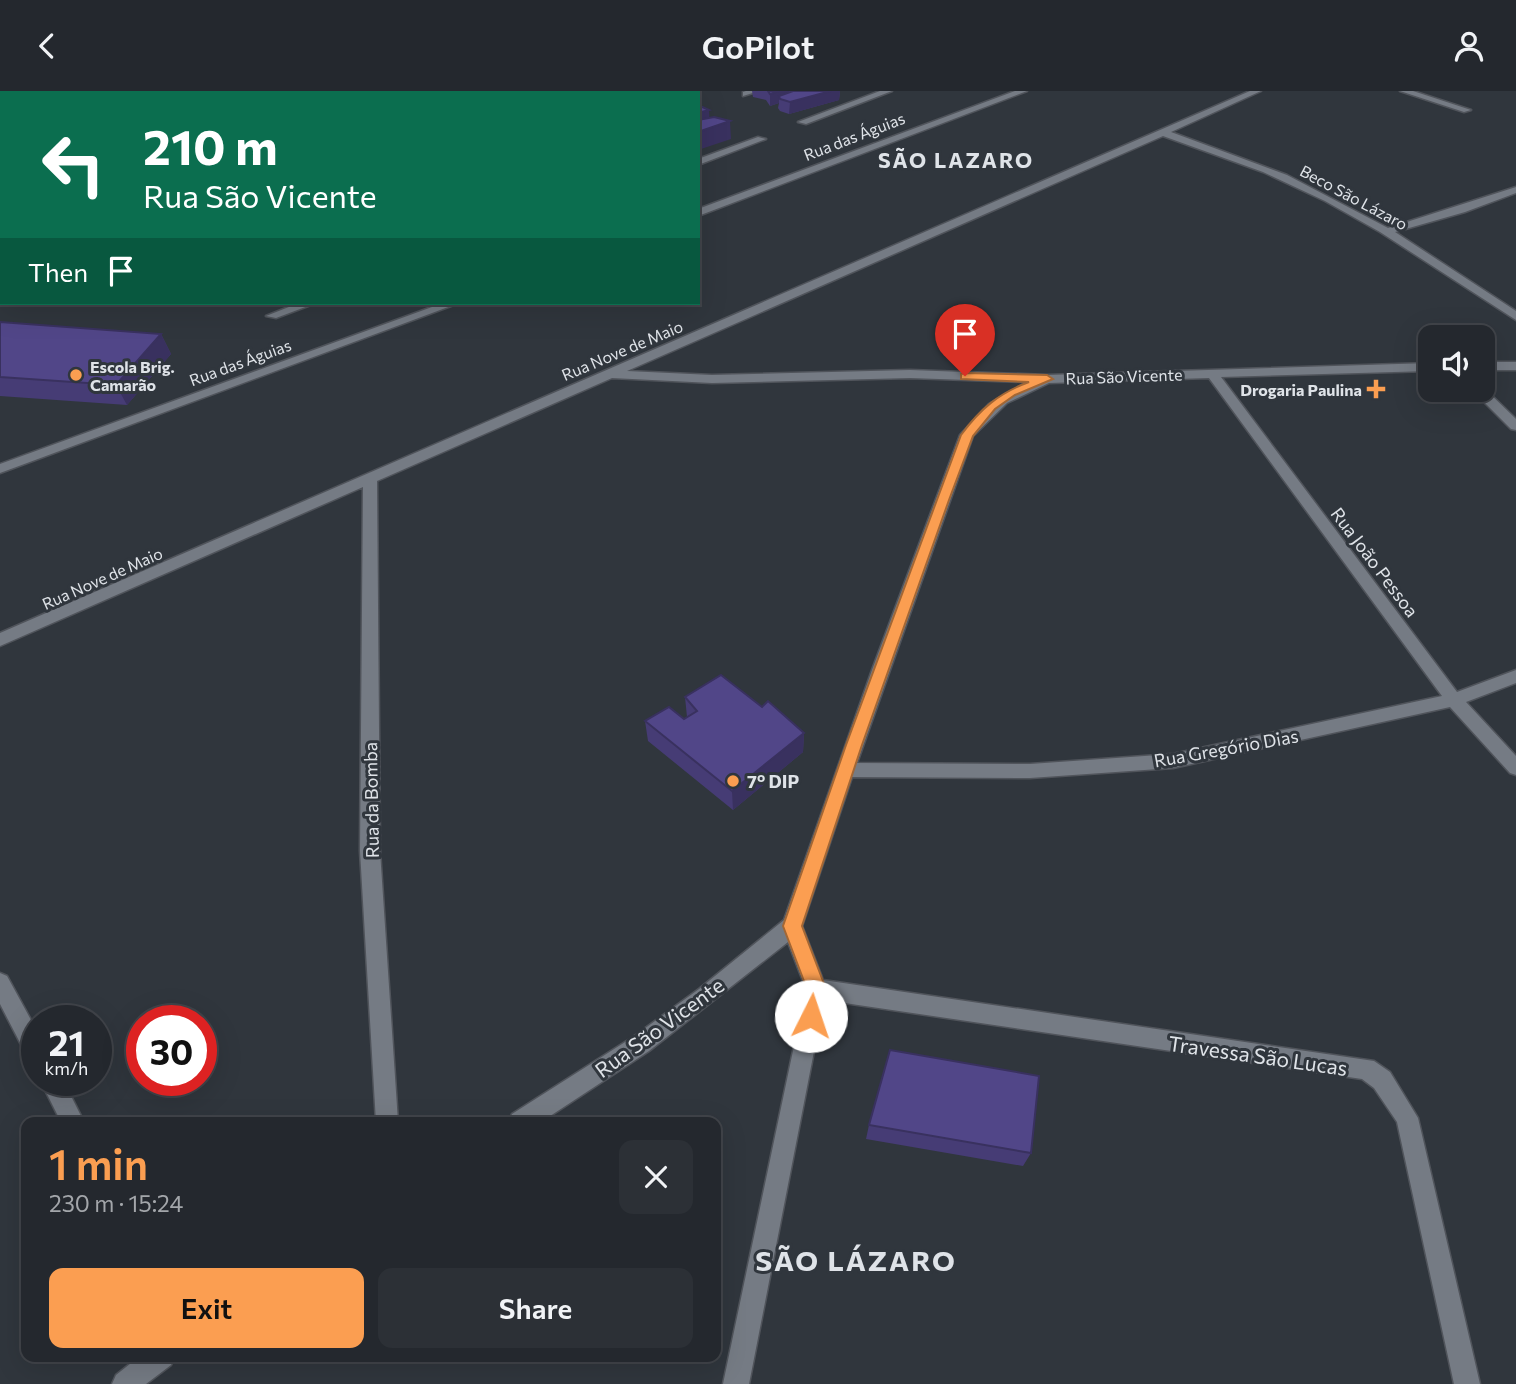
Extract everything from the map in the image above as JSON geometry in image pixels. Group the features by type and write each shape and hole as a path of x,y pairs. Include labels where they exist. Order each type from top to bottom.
{"street":[{"path":"862,91 874,96"},
{"path":"803,122 888,91"},
{"name":"Rua das Águias","path":"700,212 1023,91"},
{"name":"Rua Nove de Maio","path":"0,640 1257,91"},
{"path":"1404,91 1467,110"},
{"name":"Beco São Lázaro","path":"1164,133 1297,183 1388,231 1516,316"},
{"path":"700,161 761,139"},
{"path":"1388,231 1461,211 1516,190"},
{"path":"272,316 304,305"},
{"name":"Rua das Águias","path":"0,469 448,305"},
{"path":"1495,366 1516,366"},
{"name":"Rua São Vicente","path":"608,373 712,379 910,374 1047,379 1418,367"},
{"name":"Rua João Pessoa","path":"1211,372 1454,700 1516,768"},
{"path":"736,1384 816,989 792,926 845,770 967,435 991,407 1011,392 1047,379"},
{"path":"1491,402 1516,426"},
{"name":"Rua da Bomba","path":"370,477 370,851 387,1117"},
{"name":"Rua Gregório Dias","path":"845,770 1030,771 1173,761 1454,700 1516,676"},
{"name":"Rua São Vicente","path":"528,1117 641,1044 792,926"},
{"path":"0,983 21,1023"},
{"name":"Travessa São Lucas","path":"816,989 1366,1069 1382,1080 1407,1118 1467,1384"},
{"path":"59,1096 70,1117"},
{"path":"125,1384 154,1362"}],"building":[{"path":"793,91 831,91 790,102 780,99 779,96"},
{"path":"714,117 730,121 700,131 700,120"},
{"path":"0,322 161,334 116,385 0,377"},
{"name":"7º DIP","path":"721,675 762,707 768,701 804,733 732,791 645,721 669,707 684,719 697,711 685,697"},
{"path":"890,1050 1039,1076 1031,1153 869,1125"}],"place":[{"name":"Escola Brig. Camarão","path":"76,375"},
{"name":"Drogaria Paulina","path":"1376,389"},
{"name":"7º DIP","path":"733,781"}],"district":[{"name":"SÃO LAZARO","path":"956,159"},
{"name":"SÃO LÁZARO","path":"856,1260"}],"route":[{"path":"811,1016 816,989 792,926 942,500 967,435 991,407 1011,392 1047,379 965,376"}]}
